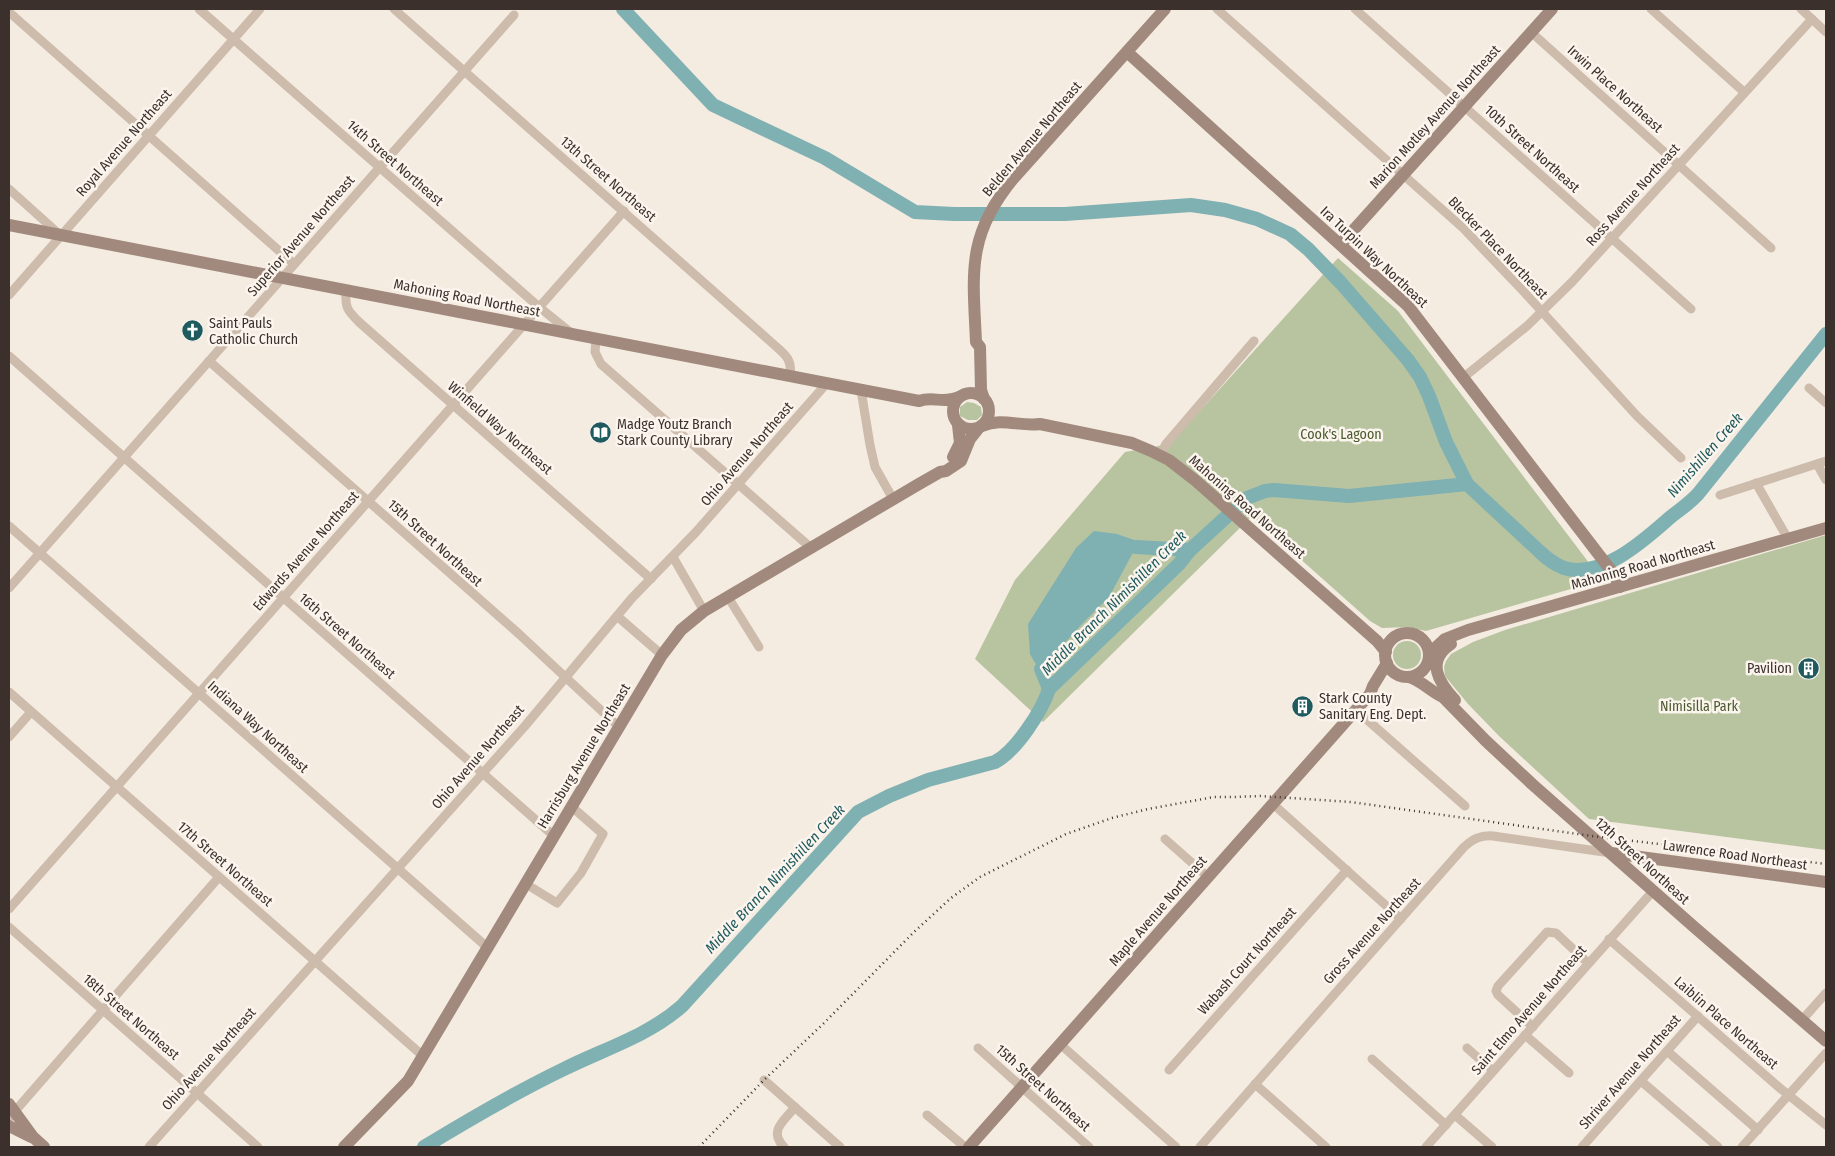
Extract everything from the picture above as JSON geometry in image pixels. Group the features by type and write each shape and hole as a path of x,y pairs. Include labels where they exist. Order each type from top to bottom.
{"street":[{"name":"14th Street Northeast","path":"199,9 379,168 574,335"},
{"name":"Royal Avenue Northeast","path":"9,295 260,9"},
{"name":"13th Street Northeast","path":"394,9 771,342 790,361 790,376"},
{"name":"Belden Avenue Northeast","path":"961,396 973,380 973,347 976,342 974,266 977,246 983,227 999,197 1165,9"},
{"name":"Blecker Place Northeast","path":"1217,9 1463,228 1637,416 1681,458"},
{"name":"10th Street Northeast","path":"1355,9 1691,309"},
{"name":"Marion Motley Avenue Northeast","path":"1341,244 1552,9"},
{"path":"1651,9 1744,92"},
{"path":"1801,9 1826,32"},
{"path":"9,12 294,264"},
{"name":"Superior Avenue Northeast","path":"9,588 514,15"},
{"name":"Ross Avenue Northeast","path":"1464,377 1502,348 1542,312 1612,239 1678,164 1812,19"},
{"name":"Irwin Place Northeast","path":"1531,32 1770,248"},
{"name":"Ira Turpin Way Northeast","path":"1127,52 1408,306 1613,573 1620,587"},
{"path":"9,189 62,235"},
{"name":"Edwards Avenue Northeast","path":"9,909 624,211"},
{"name":"Mahoning Road Northeast","path":"9,225 919,401 924,406 944,412 957,424"},
{"name":"Winfield Way Northeast","path":"346,290 345,305 349,313 650,579"},
{"path":"596,339 596,358 601,364 810,548"},
{"path":"1160,455 1174,433 1254,340"},
{"name":"Belden Avenue Northeast","path":"976,342 980,347 981,388 985,401"},
{"name":"16th Street Northeast","path":"9,356 554,836"},
{"name":"15th Street Northeast","path":"209,361 519,634 618,727"},
{"name":"Ohio Avenue Northeast","path":"148,1147 398,869 617,616 739,484 827,383"},
{"path":"1809,388 1826,404"},
{"path":"861,390 875,467 893,499"},
{"path":"974,393 985,401 989,414 980,427 967,430 957,424 953,418 952,409 954,403 961,396 974,393"},
{"name":"Mahoning Road Northeast","path":"919,401 925,398 947,401 961,396"},
{"name":"Mahoning Road Northeast","path":"985,401 1000,412 1031,418 1040,424"},
{"name":"Mahoning Road Northeast","path":"980,427 1000,422 1028,426 1040,424 1117,439 1143,447 1160,455 1188,474 1360,627 1386,657"},
{"name":"Harrisburg Avenue Northeast","path":"344,1147 408,1081 618,727 662,655 681,630 704,611 940,472 955,456 958,448 960,438 957,424"},
{"name":"Harrisburg Avenue Northeast","path":"940,472 946,471 962,460 970,439 980,427"},
{"path":"1720,494 1826,461"},
{"path":"1817,464 1826,480"},
{"path":"1756,483 1788,539"},
{"name":"Indiana Way Northeast","path":"9,526 488,948"},
{"name":"Mahoning Road Northeast","path":"1428,658 1445,639 1468,630 1826,528"},
{"path":"673,557 704,611"},
{"path":"728,597 759,647"},
{"path":"617,616 662,655"},
{"path":"1486,741 1479,725 1438,677 1436,664 1440,654 1449,646 1471,635 1500,626 1506,619"},
{"name":"Mahoning Road Northeast","path":"1360,627 1395,637"},
{"name":"Mahoning Road Northeast","path":"1421,638 1432,637 1449,630 1468,630"},
{"path":"1409,633 1421,638 1426,644 1428,658 1421,672 1405,676 1391,670 1386,657 1389,643 1395,637 1409,633"},
{"name":"Maple Avenue Northeast","path":"969,1147 1370,694 1386,657"},
{"name":"12th Street Northeast","path":"1428,658 1430,673 1443,697 1486,741 1653,891 1826,1041"},
{"name":"12th Street Northeast","path":"1405,676 1419,680 1433,692 1443,697"},
{"name":"Maple Avenue Northeast","path":"1370,694 1378,691 1390,680 1405,676"},
{"name":"17th Street Northeast","path":"9,692 423,1056"},
{"path":"1356,710 1464,806"},
{"path":"9,738 31,712"},
{"path":"1273,804 1401,919"},
{"path":"526,884 557,903 581,873 603,834 572,807"},
{"name":"Gross Avenue Northeast","path":"1200,1147 1464,848 1479,837 1492,836 1611,853"},
{"path":"1165,839 1208,877"},
{"name":"Lawrence Road Northeast","path":"1611,853 1826,882"},
{"name":"Wabash Court Northeast","path":"1169,1070 1347,870"},
{"path":"44,1147 11,1112 103,1011 219,877"},
{"name":"Saint Elmo Avenue Northeast","path":"1426,1147 1653,891"},
{"name":"18th Street Northeast","path":"9,927 258,1147"},
{"path":"1532,1027 1498,995 1496,990 1527,952 1545,933 1550,931 1556,933 1588,963"},
{"name":"Laiblin Place Northeast","path":"1610,939 1826,1125"},
{"path":"1802,1020 1826,993"},
{"name":"Shriver Avenue Northeast","path":"1588,1145 1698,1016"},
{"path":"1525,1035 1569,1073"},
{"path":"1060,1044 1176,1147"},
{"name":"15th Street Northeast","path":"978,1048 1089,1147"},
{"path":"1467,1048 1494,1071"},
{"path":"1668,1051 1758,1130"},
{"path":"1742,1147 1826,1053"},
{"path":"1372,1059 1446,1125"},
{"path":"764,1080 840,1147"},
{"path":"1641,1081 1718,1147"},
{"path":"1255,1084 1326,1147"},
{"path":"784,1147 778,1140 777,1132 780,1125 795,1108"},
{"path":"927,1115 965,1147"},
{"path":"1455,1115 1492,1147"},
{"path":"9,1126 33,1137"}],"green space":[{"name":"Cook's Lagoon","path":"1338,258 1398,311 1602,580 1426,631 1407,627 1382,628 1370,621 1252,516 1043,722 975,659 1015,580 1125,452 1170,444"},
{"path":"967,402 981,407 982,415 977,420 968,420 960,416 960,407"},
{"name":"Nimisilla Park","path":"1826,535 1826,850 1589,819 1499,736 1468,704 1445,676 1444,667 1451,654 1473,642 1505,630"},
{"path":"1407,641 1417,645 1421,655 1417,665 1407,669 1397,665 1393,655 1397,645"}],"water":[{"path":"1094,531 1117,534 1137,541 1136,547 1109,597 1041,669 1030,654 1028,624 1076,548"}],"waterway":[{"name":"Nimishillen Creek","path":"623,9 713,105 825,158 915,212 1065,214 1191,205 1225,210 1257,219 1290,234 1308,249 1341,283 1408,360 1420,377 1446,442 1467,484 1544,556 1564,568 1578,570 1606,564 1645,539 1690,502 1826,334"},
{"name":"Middle Branch Nimishillen Creek","path":"424,1147 528,1087 655,1026 682,1006 858,812 889,796 928,780 995,762 1003,757 1027,730 1041,708 1049,689 1179,564 1190,550 1247,498 1265,491 1274,490 1349,496 1467,484"},
{"path":"1136,547 1190,550"},
{"path":"1041,669 1049,689"}],"railway":[{"path":"699,1147 764,1080 951,898 980,877 1066,834 1112,818 1148,809 1214,797 1260,796 1351,802 1592,836 1826,864"}],"place":[{"name":"Saint Pauls Catholic Church","path":"193,331"},
{"name":"Madge Youtz Branch Stark County Library","path":"601,432"},
{"name":"Pavilion","path":"1808,668"},
{"name":"Stark County Sanitary Eng. Dept.","path":"1303,706"}]}
